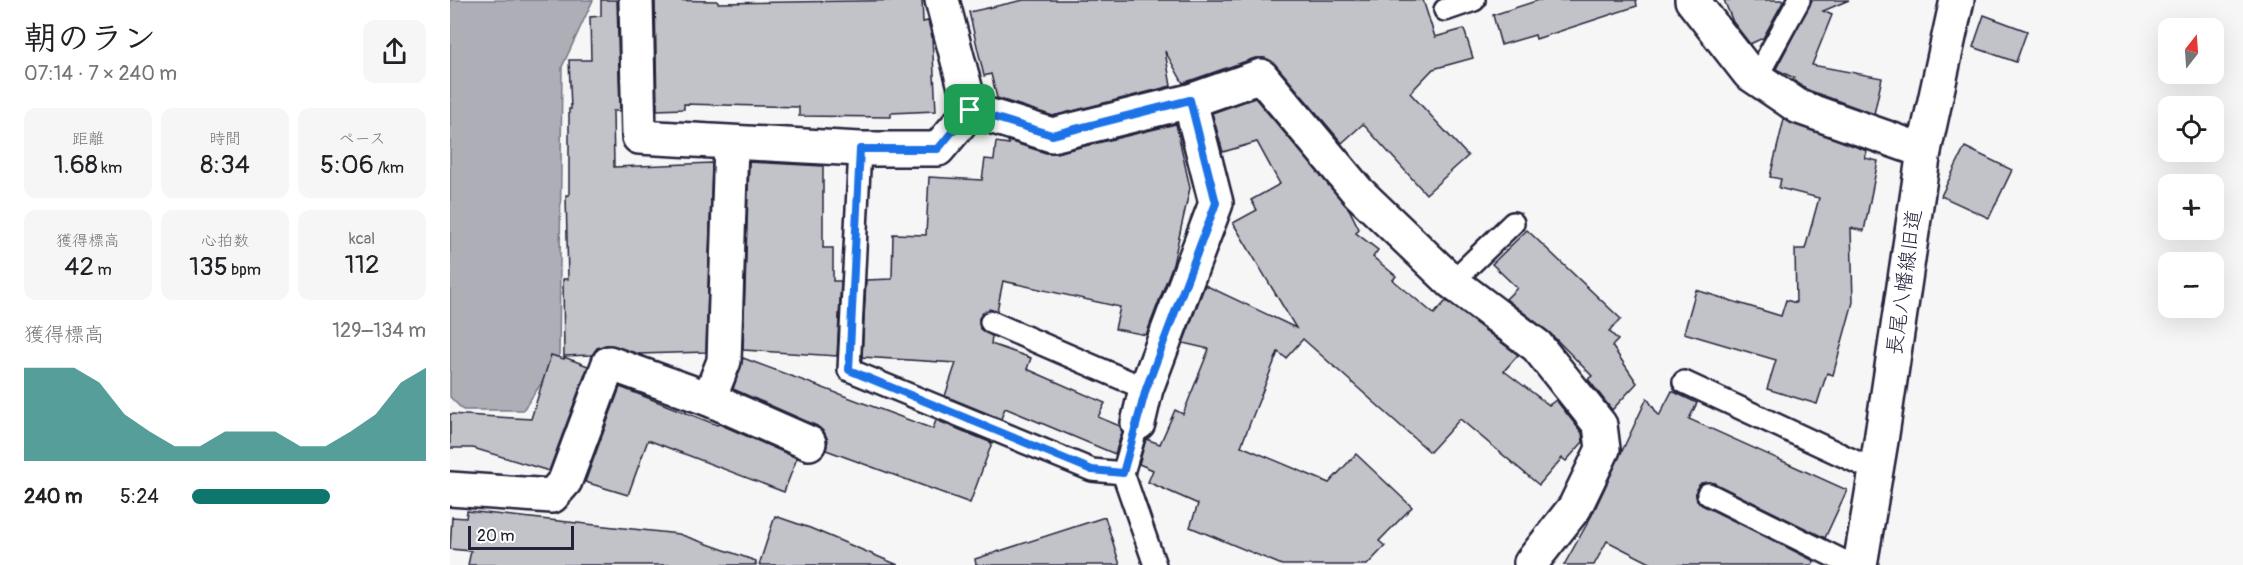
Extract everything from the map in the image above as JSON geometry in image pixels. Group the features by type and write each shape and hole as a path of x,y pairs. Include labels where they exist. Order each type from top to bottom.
{"street":[{"path":"636,0 639,137 731,144 860,149 938,149 970,110"},
{"path":"942,0 970,110"},
{"path":"1692,0 1749,73 1799,107 1924,151"},
{"name":"長尾八幡線旧道","path":"1860,565 1924,151 1957,0"},
{"path":"970,110 1052,135 1190,100 1261,76 1358,192 1452,282 1537,346 1600,425 1603,449 1575,507 1531,563 1532,565"},
{"path":"1138,423 1146,389 1216,203 1190,100"},
{"path":"709,399 724,361 731,144"},
{"path":"450,489 552,496 565,481 609,363 709,399 809,443"}],"lane":[{"path":"1446,10 1474,0"},
{"path":"1756,78 1799,0"},
{"path":"860,149 849,370 1092,470 1123,473"},
{"path":"1452,282 1513,223"},
{"path":"991,322 1146,389"},
{"path":"1684,382 1876,471"},
{"path":"1138,423 1123,473 1155,565"},
{"path":"1708,494 1851,565"}],"shaded area":[{"path":"450,0 593,0 562,67 559,358 523,410 463,410 450,397"}],"building":[{"path":"601,0 617,0 620,111 613,111 614,167 712,163 706,352 639,354 606,345 597,348 592,355 564,356 563,279 568,279 566,195 569,195 569,109 571,109 569,60 591,60 590,17 601,16"},
{"path":"655,0 717,1 718,3 922,0 923,22 928,21 932,37 936,111 891,113 891,117 799,116 799,107 684,104 684,109 657,110"},
{"path":"1024,0 1423,0 1435,37 1464,29 1473,58 1433,69 1410,93 1468,156 1426,194 1363,124 1342,143 1275,64 1265,58 1255,58 1183,83 1165,51 1171,86 1053,116 997,98 991,74 984,76 969,12"},
{"path":"1539,0 1636,0 1637,6 1536,39 1535,35 1501,45 1493,15"},
{"path":"1724,0 1784,0 1763,38 1750,44 1733,22"},
{"path":"1812,0 1849,0 1823,11 1832,15 1812,65 1882,78 1874,114 1808,90 1793,80 1794,78 1776,69"},
{"path":"1984,15 2027,31 2016,62 1973,47"},
{"path":"1255,98 1349,209 1359,229 1356,233 1378,250 1373,257 1396,276 1393,280 1434,314 1446,301 1518,355 1504,371 1549,405 1556,400 1582,433 1583,442 1566,461 1562,458 1539,485 1460,419 1430,452 1303,339 1286,358 1278,352 1241,446 1329,483 1356,454 1412,507 1379,541 1385,546 1367,565 1282,565 1190,527 1198,504 1148,482 1153,470 1139,464 1146,439 1160,444 1175,410 1183,414 1209,349 1183,343 1205,285 1296,328 1233,223 1257,210 1251,200 1280,184 1257,142 1223,152 1212,113"},
{"path":"1784,119 1867,151 1865,158 1878,161 1864,231 1851,228 1853,302 1833,375 1827,373 1817,404 1767,389 1776,360 1684,333 1696,290 1781,316 1786,300 1796,303 1795,249 1805,249 1819,198 1779,188 1781,179 1770,177"},
{"path":"1176,124 1190,188 1173,264 1146,335 1115,329 1120,307 1003,281 997,311 989,309 979,318 980,329 992,336 991,344 1031,358 1027,369 1105,403 1098,417 1120,426 1122,432 1115,454 1005,408 1001,419 945,396 956,363 862,357 866,280 892,279 893,234 926,235 929,177 982,180 985,159 994,160 996,142 1009,144 1008,141 1046,153 1056,153"},
{"path":"1965,147 2012,170 1989,218 1941,196"},
{"path":"749,162 823,166 823,248 833,248 833,281 841,281 837,356 743,350"},
{"path":"1527,230 1621,319 1609,331 1618,340 1612,346 1637,383 1612,410 1588,379 1592,376 1551,334 1506,299 1517,288 1492,264"},
{"path":"551,355 588,366 549,471 473,448 450,448 450,414 531,419"},
{"path":"743,358 933,429 936,420 992,443 970,503 826,450 828,440 817,426 733,389"},
{"path":"620,387 719,424 797,458 784,492 648,440 628,495 585,482"},
{"path":"1672,391 1697,403 1689,419 1847,490 1825,538 1714,483 1701,483 1696,489 1697,501 1702,505 1814,561 1812,565 1654,565 1607,541 1594,565 1564,565 1592,515 1647,398 1659,416"},
{"path":"467,511 679,534 756,561 756,565 468,565 471,551 450,549 452,517 466,518"},
{"path":"775,516 810,528 898,565 759,565"},
{"path":"1105,517 1120,565 976,565 975,559"}],"route":[{"path":"1190,100 1216,203 1146,389 1123,473 1092,470 849,370 860,149 938,149 970,110 1052,135 1190,100"}]}
